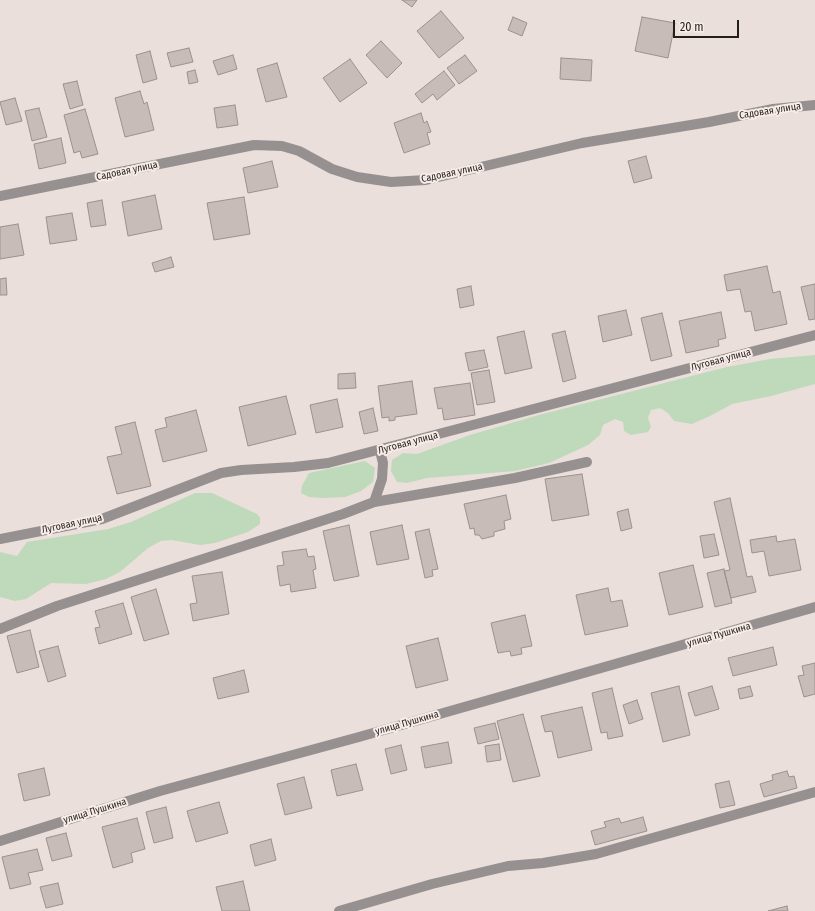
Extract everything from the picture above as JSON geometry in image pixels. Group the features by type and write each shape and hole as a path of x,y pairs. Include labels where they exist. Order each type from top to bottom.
{"street":[{"name":"Садовая улица","path":"0,196 254,145 282,146 299,151 332,169 357,177 392,182 426,180 582,143 709,122 773,109 815,105"},
{"name":"Луговая улица","path":"0,539 102,519 221,473 321,464 380,450 815,334"},
{"path":"374,502 382,479 383,463 380,450"},
{"path":"0,629 57,606 343,514 374,502 515,478 586,462"},
{"name":"улица Пушкина","path":"0,841 160,791 420,720 815,608"},
{"path":"339,911 501,867 543,863 596,854 815,792"}],"green space":[{"path":"815,355 815,384 771,396 732,404 692,424 674,421 668,413 660,408 651,410 648,418 651,427 648,432 631,435 624,431 623,422 615,419 603,425 600,435 588,445 549,463 515,471 427,478 407,483 397,482 391,471 392,460 403,453 417,454 470,435 539,415 727,367 770,359"},
{"path":"365,461 375,468 373,482 361,491 345,497 323,498 309,497 301,493 302,486 309,473"},
{"path":"195,493 212,493 257,514 260,518 260,524 248,532 215,543 200,545 172,540 161,541 148,548 120,572 106,579 86,584 51,583 26,599 15,601 0,597 0,552 17,556 27,542 108,529 131,522"}],"building":[{"path":"402,0 417,0 412,7"},
{"path":"441,11 464,38 439,58 417,31"},
{"path":"513,17 527,23 522,36 508,30"},
{"path":"642,17 675,23 668,58 635,51"},
{"path":"381,41 402,63 387,78 366,55"},
{"path":"189,48 193,62 171,67 167,53"},
{"path":"150,51 157,79 143,83 136,55"},
{"path":"233,55 237,69 218,75 213,61"},
{"path":"465,55 477,71 459,84 447,68"},
{"path":"561,58 592,60 591,81 560,79"},
{"path":"350,59 367,83 340,102 323,78"},
{"path":"277,63 287,97 266,102 257,69"},
{"path":"195,70 198,82 189,84 187,72"},
{"path":"444,71 455,85 437,100 433,94 422,103 415,94"},
{"path":"77,81 83,105 70,109 63,84"},
{"path":"140,91 144,104 147,102 154,130 125,137 115,98"},
{"path":"15,98 22,121 6,125 0,102"},
{"path":"235,105 238,125 217,128 214,108"},
{"path":"39,108 47,137 32,141 25,111"},
{"path":"85,109 98,154 82,158 80,151 74,153 64,115"},
{"path":"421,113 424,123 427,121 431,132 427,133 430,144 404,153 394,123"},
{"path":"61,138 66,163 39,169 34,144"},
{"path":"646,156 652,178 634,183 628,161"},
{"path":"272,161 278,187 248,193 243,168"},
{"path":"155,195 162,229 128,236 122,202"},
{"path":"244,197 250,234 214,240 207,203"},
{"path":"102,200 106,225 91,227 87,203"},
{"path":"72,213 77,240 50,244 46,217"},
{"path":"18,224 24,255 0,259 0,227"},
{"path":"171,257 174,267 155,272 152,263"},
{"path":"767,266 773,293 780,291 787,324 755,331 751,311 745,312 740,289 727,291 724,275"},
{"path":"6,278 7,295 0,295 0,279"},
{"path":"815,284 815,319 809,320 801,287"},
{"path":"471,286 474,305 460,308 457,289"},
{"path":"626,310 632,335 603,342 598,316"},
{"path":"721,312 726,338 718,340 719,346 686,353 679,321"},
{"path":"662,313 672,356 651,361 641,318"},
{"path":"524,331 532,368 505,374 497,337"},
{"path":"565,331 576,378 563,382 552,334"},
{"path":"484,350 488,367 469,371 465,353"},
{"path":"489,370 495,402 477,405 471,373"},
{"path":"355,373 356,388 338,389 338,374"},
{"path":"412,381 417,414 395,417 395,420 389,421 389,417 382,418 378,386"},
{"path":"470,383 475,415 444,420 442,408 438,409 434,388"},
{"path":"286,396 296,434 248,446 239,407"},
{"path":"337,399 343,427 316,433 310,405"},
{"path":"373,408 378,431 364,434 359,412"},
{"path":"196,410 207,451 163,462 155,430 167,427 165,418"},
{"path":"135,422 151,486 117,494 107,457 122,454 115,427"},
{"path":"582,474 589,515 552,521 545,479"},
{"path":"506,495 511,519 504,521 505,529 494,532 494,536 482,539 479,535 475,535 474,528 470,529 464,504"},
{"path":"730,498 747,577 752,576 756,592 731,598 724,571 730,570 714,502"},
{"path":"628,509 632,528 621,531 617,512"},
{"path":"349,525 359,576 334,581 323,531"},
{"path":"402,525 409,559 377,565 370,532"},
{"path":"429,529 438,569 432,570 433,576 425,578 415,532"},
{"path":"714,534 719,555 704,558 700,536"},
{"path":"776,536 777,542 795,539 801,570 769,576 764,551 752,553 750,540"},
{"path":"306,549 308,557 314,556 316,569 313,570 316,588 291,592 290,584 280,586 277,566 284,565 282,552"},
{"path":"693,565 703,607 669,615 659,573"},
{"path":"724,569 732,603 715,607 707,573"},
{"path":"222,572 229,614 193,621 190,604 197,603 192,576"},
{"path":"608,588 611,602 622,600 628,626 585,635 576,595"},
{"path":"156,589 169,634 144,641 131,597"},
{"path":"123,603 132,634 99,644 95,628 100,627 95,611"},
{"path":"525,615 532,646 521,648 522,654 511,656 510,651 498,653 491,623"},
{"path":"30,630 39,667 17,673 7,636"},
{"path":"438,638 448,680 416,688 406,646"},
{"path":"58,646 66,676 48,682 39,651"},
{"path":"773,647 777,665 733,676 728,658"},
{"path":"815,663 815,694 804,697 798,676 804,675 802,666"},
{"path":"244,670 249,692 218,699 213,678"},
{"path":"679,686 690,735 663,742 651,693"},
{"path":"712,686 719,709 695,716 688,693"},
{"path":"750,686 753,696 740,699 738,689"},
{"path":"612,688 623,736 608,739 607,732 601,733 592,693"},
{"path":"637,700 643,719 629,724 623,705"},
{"path":"582,707 592,750 558,758 552,731 545,732 541,716"},
{"path":"523,714 540,776 513,782 497,721"},
{"path":"495,723 499,739 478,744 474,728"},
{"path":"448,742 452,763 425,768 421,747"},
{"path":"499,744 501,760 487,762 485,746"},
{"path":"401,745 407,770 391,774 385,749"},
{"path":"356,764 363,790 337,796 331,770"},
{"path":"44,768 50,795 24,801 18,774"},
{"path":"787,771 789,777 794,776 797,788 764,797 760,784 773,780 772,775"},
{"path":"304,777 312,808 285,815 277,784"},
{"path":"729,781 735,805 720,808 715,784"},
{"path":"219,802 228,833 196,842 187,811"},
{"path":"166,807 173,838 154,843 146,812"},
{"path":"643,817 647,831 595,845 591,831 606,827 604,822 619,818 621,823"},
{"path":"137,818 145,849 131,853 133,862 113,868 102,827"},
{"path":"66,833 72,856 52,861 46,838"},
{"path":"271,839 276,860 255,866 250,845"},
{"path":"37,849 43,870 28,873 31,884 10,889 2,857"},
{"path":"243,881 250,911 222,911 216,887"},
{"path":"58,883 63,904 46,908 40,887"},
{"path":"787,906 788,911 768,911"}]}
